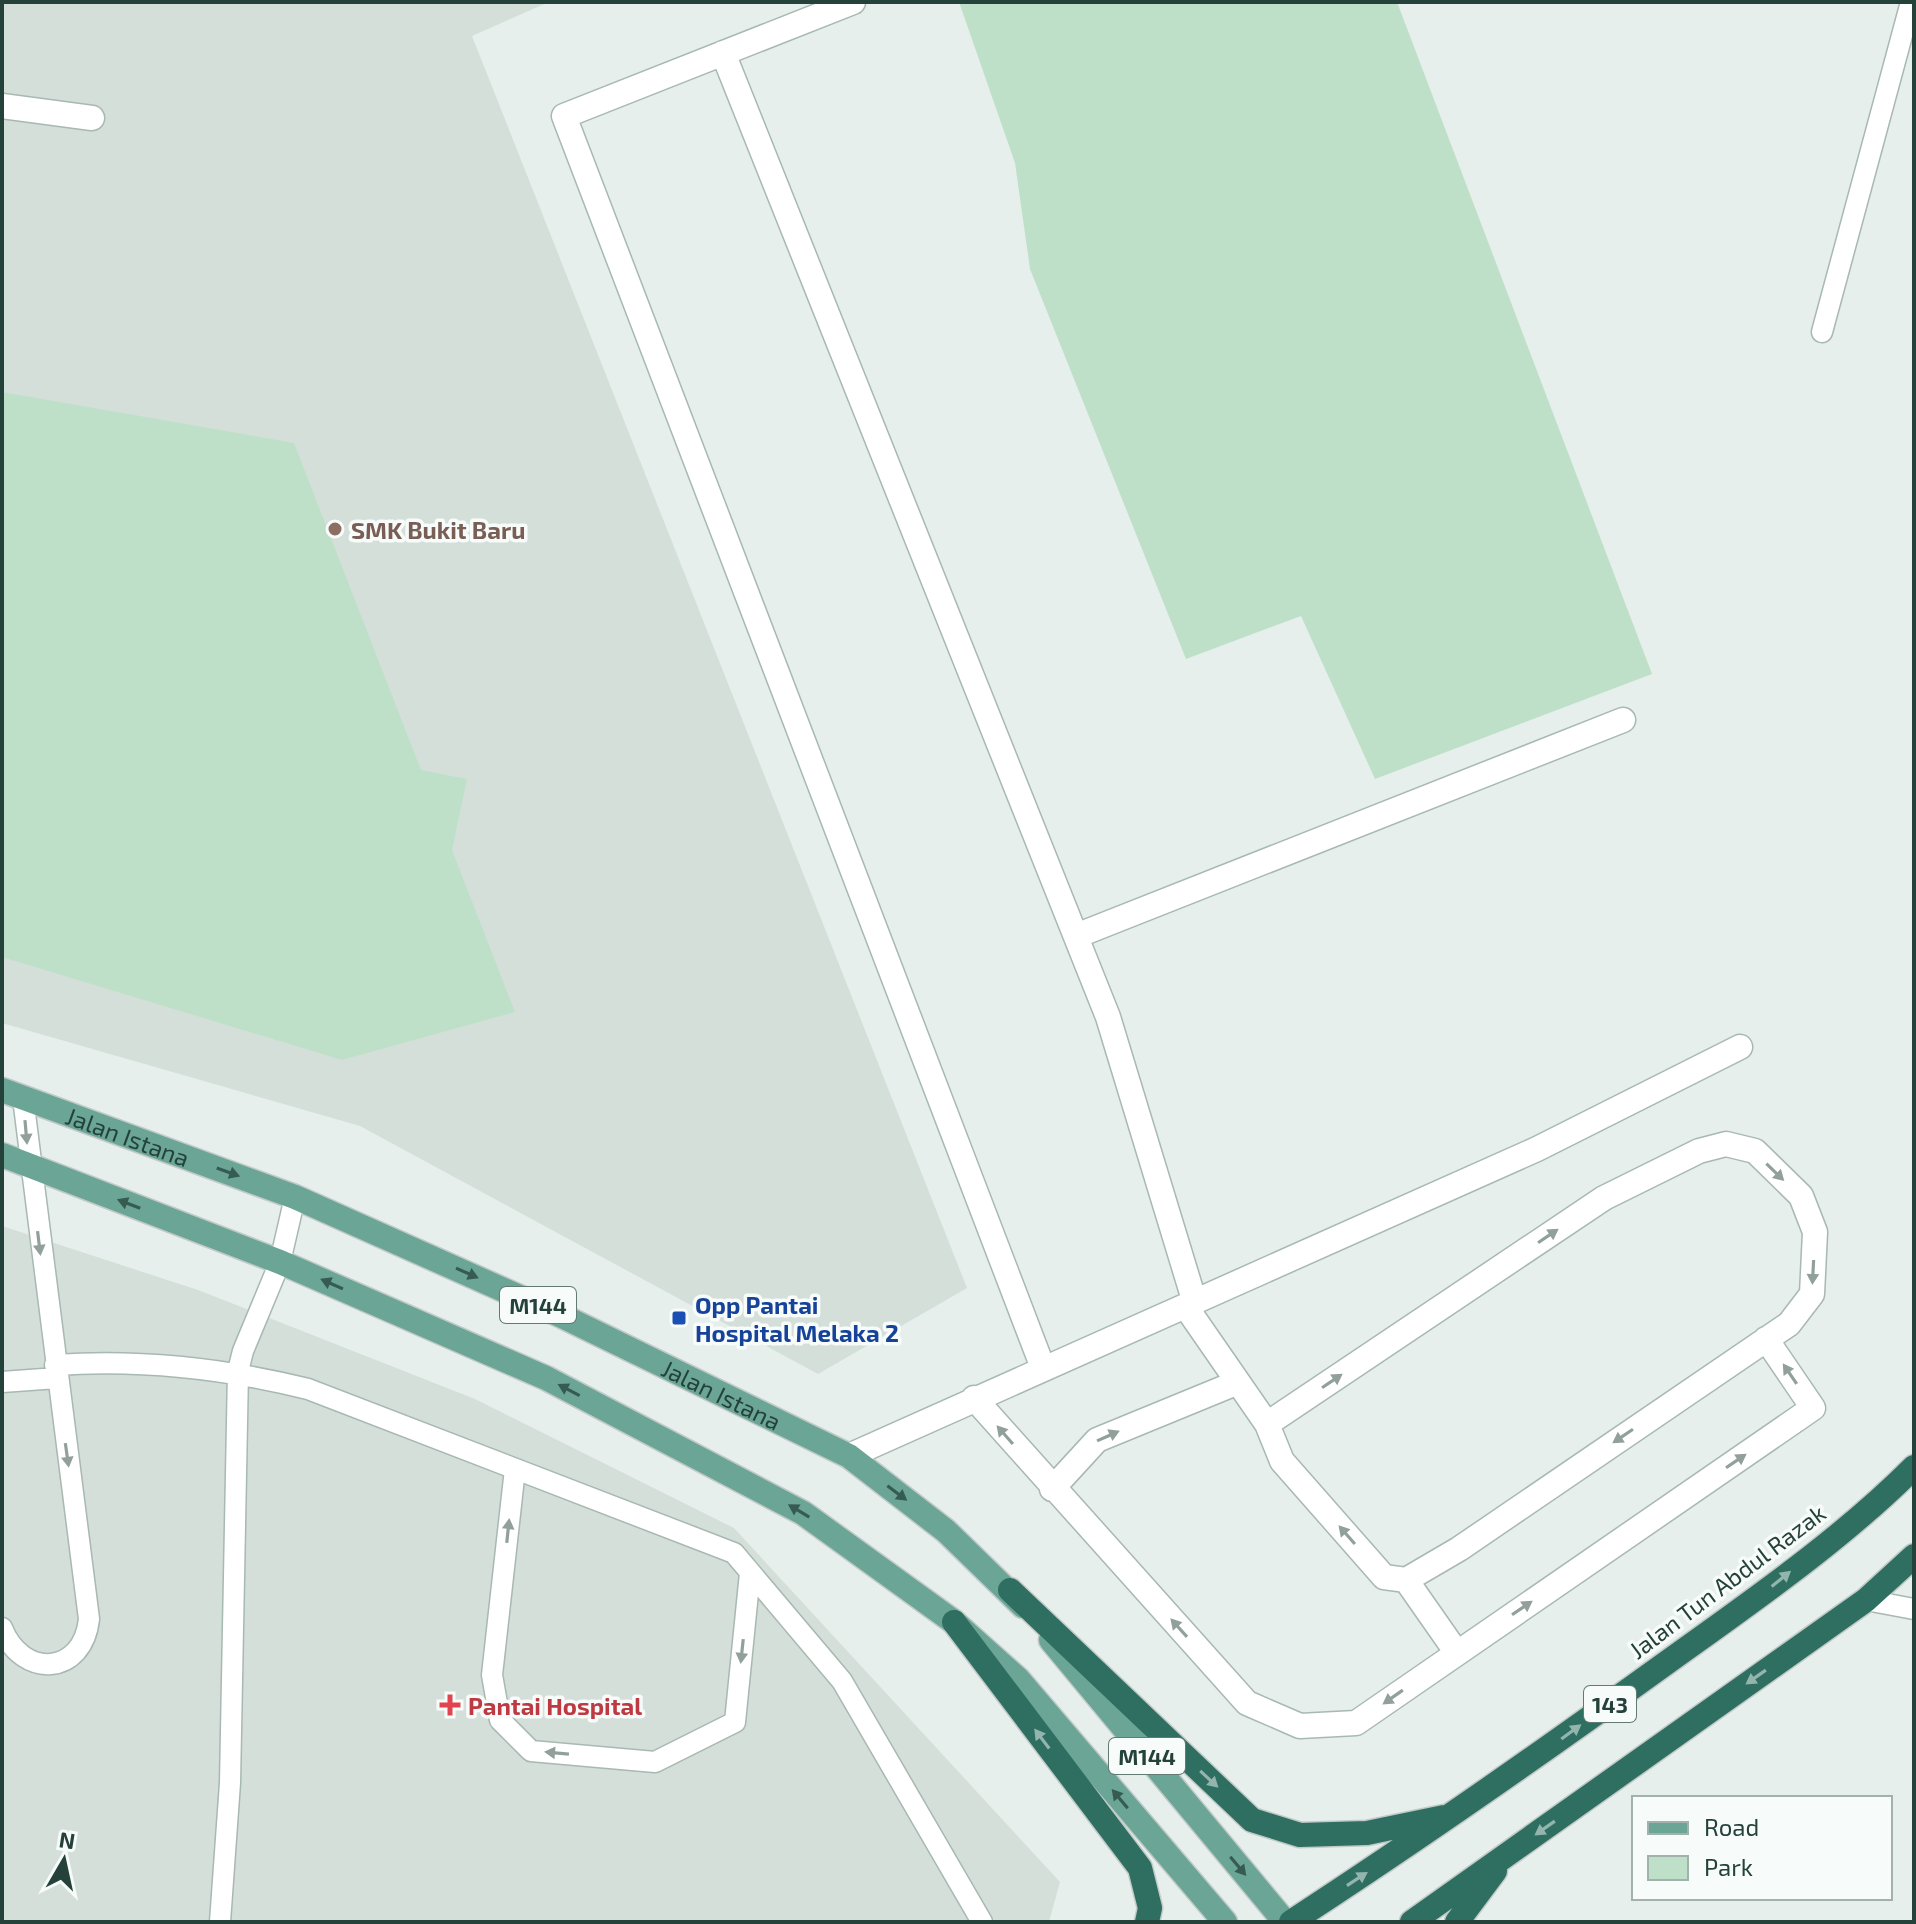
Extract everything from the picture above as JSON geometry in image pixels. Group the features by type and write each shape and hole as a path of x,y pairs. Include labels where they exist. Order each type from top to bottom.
{"highway":[{"name":"Jalan Tun Abdul Razak","path":"1291,1922 1456,1814 1755,1599 1889,1492 1914,1467"},
{"name":"143","path":"1412,1922 1866,1600 1914,1556"},
{"path":"1010,1590 1252,1820 1300,1835 1367,1833 1456,1814"},
{"path":"954,1622 1140,1868 1150,1908 1147,1922"},
{"path":"1457,1922 1509,1853"}],"main road":[{"name":"Jalan Istana","path":"12,1094 295,1197 562,1316 849,1456 946,1531 1010,1590 1285,1922"},
{"name":"M144","path":"2,1155 280,1262 546,1378 803,1513 954,1622 1018,1679 1225,1922"}],"street":[{"path":"853,2 564,116 1043,1368"},
{"path":"723,53 1108,1017 1191,1305 1236,1383 1267,1424 1282,1461 1384,1577 1406,1580 1459,1549 1789,1324 1812,1294 1815,1232 1801,1196 1755,1151 1726,1144 1699,1151 1604,1198 1267,1424"},
{"path":"2,106 92,118"},
{"path":"1076,936 1623,720"},
{"path":"849,1456 1537,1149 1740,1047"},
{"path":"974,1398 1052,1489 1247,1703 1300,1726 1356,1723 1813,1408 1766,1339"},
{"path":"1052,1489 1097,1440 1236,1383"},
{"path":"1406,1580 1457,1653"}],"lane":[{"path":"1822,332 1911,2"},
{"path":"2,1628 21,1656 38,1664 63,1662 78,1651 87,1635 89,1619 29,1165 12,1094"},
{"path":"220,1922 230,1783 238,1371 243,1351 280,1262 295,1197"},
{"path":"2,1382 117,1361 238,1371 308,1389 734,1553 842,1681 982,1922"},
{"path":"515,1469 492,1675 500,1720 531,1751 655,1762 735,1722 750,1573"},
{"path":"1866,1600 1914,1609"}],"shaded area":[{"name":"SMK Bukit Baru","path":"2,2 549,2 472,36 967,1288 818,1374 360,1126 2,1023"},
{"name":"Pantai Hospital","path":"2,1226 198,1290 475,1399 734,1528 1060,1882 1049,1922 2,1922"}],"green space":[{"path":"959,2 1397,2 1652,674 1375,779 1301,616 1186,659 1030,269 1015,163"},
{"path":"2,392 294,443 421,770 467,779 452,850 515,1012 342,1060 2,957"}],"place":[{"name":"SMK Bukit Baru","path":"335,529"},
{"name":"Opp Pantai Hospital Melaka 2","path":"679,1318"},
{"name":"Pantai Hospital","path":"450,1705"}]}
